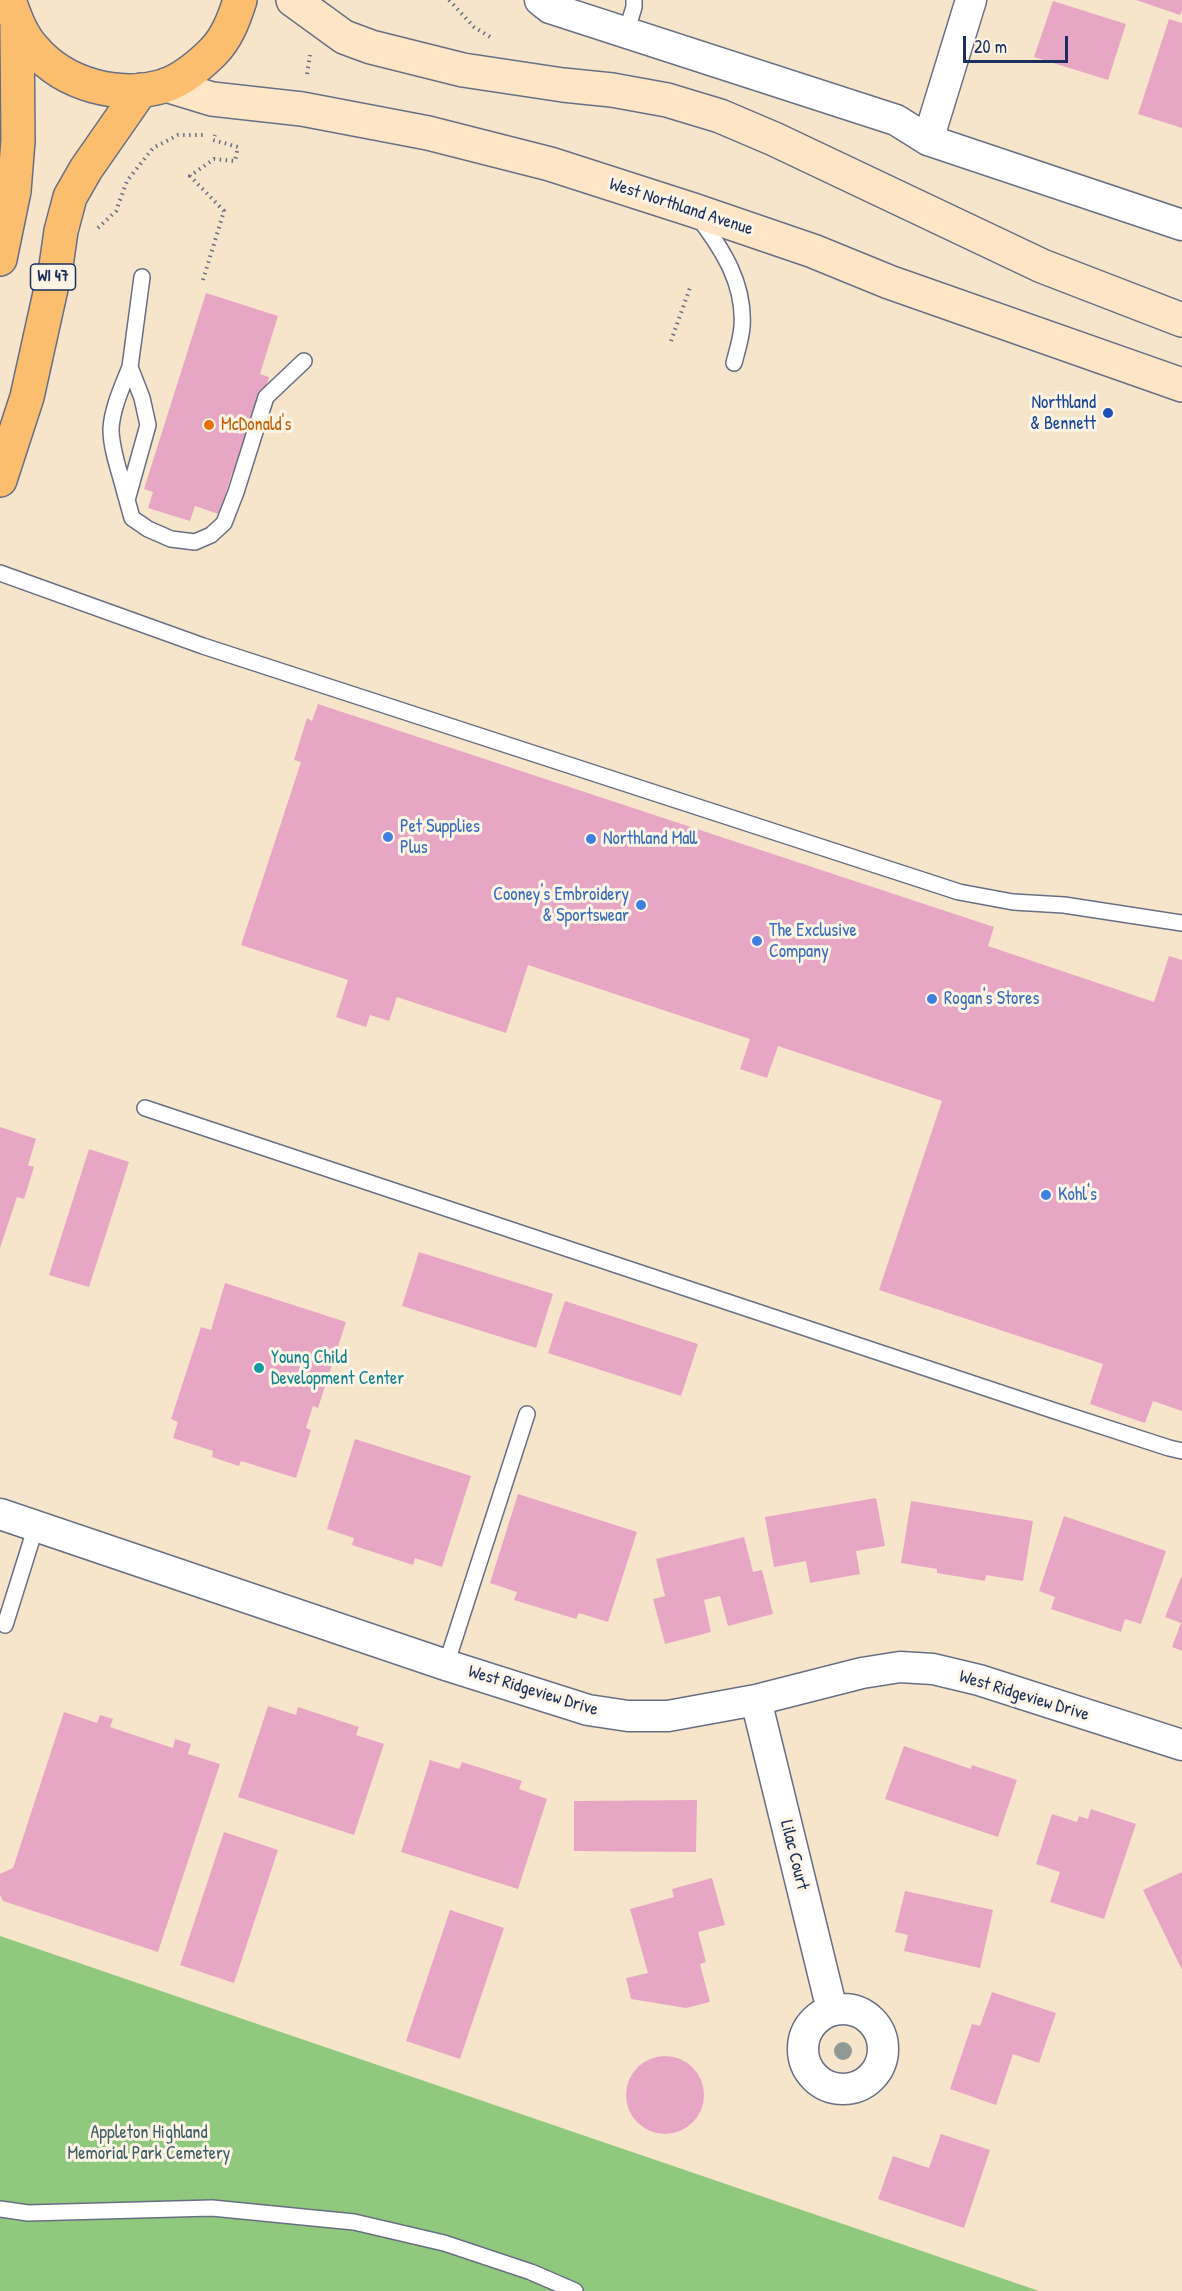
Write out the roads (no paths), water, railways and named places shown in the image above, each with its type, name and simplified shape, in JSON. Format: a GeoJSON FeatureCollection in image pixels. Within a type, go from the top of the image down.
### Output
{"type":"FeatureCollection","features":[{"type":"Feature","properties":{"kind":"main road"},"geometry":{"type":"LineString","coordinates":[[13,12],[33,48],[55,69],[82,83],[111,90],[153,88],[189,72],[214,51],[232,24],[240,0]]}},
{"type":"Feature","properties":{"kind":"main road"},"geometry":{"type":"LineString","coordinates":[[293,0],[344,37],[371,47],[463,70],[612,90],[667,100],[720,116],[774,139],[1042,266],[1182,320]]}},
{"type":"Feature","properties":{"kind":"main road"},"geometry":{"type":"LineString","coordinates":[[0,259],[14,191],[18,141],[13,12]]}},
{"type":"Feature","properties":{"kind":"main road","name":"West Northland Avenue"},"geometry":{"type":"LineString","coordinates":[[153,88],[212,99],[302,109],[428,133],[550,164],[813,251],[889,282],[1182,385]]}},
{"type":"Feature","properties":{"kind":"main road","name":"WI 47"},"geometry":{"type":"LineString","coordinates":[[0,480],[27,397],[70,197],[86,169],[153,88]]}},
{"type":"Feature","properties":{"kind":"street"},"geometry":{"type":"LineString","coordinates":[[540,0],[550,8],[896,120],[928,140],[1182,225]]}},
{"type":"Feature","properties":{"kind":"street"},"geometry":{"type":"LineString","coordinates":[[928,140],[971,0]]}},
{"type":"Feature","properties":{"kind":"street","name":"West Ridgeview Drive"},"geometry":{"type":"LineString","coordinates":[[0,1514],[446,1665],[588,1710],[628,1716],[668,1716],[756,1700],[862,1673],[900,1667],[933,1669],[979,1680],[1182,1745]]}},
{"type":"Feature","properties":{"kind":"street","name":"Lilac Court"},"geometry":{"type":"LineString","coordinates":[[756,1700],[832,2010]]}},
{"type":"Feature","properties":{"kind":"lane"},"geometry":{"type":"LineString","coordinates":[[626,33],[634,0]]}},
{"type":"Feature","properties":{"kind":"lane"},"geometry":{"type":"LineString","coordinates":[[693,210],[719,245],[733,270],[740,296],[742,326],[734,363]]}},
{"type":"Feature","properties":{"kind":"lane"},"geometry":{"type":"LineString","coordinates":[[142,277],[130,367],[111,427],[113,446],[132,518],[148,529],[171,539],[195,542],[211,535],[224,523],[266,397],[304,361]]}},
{"type":"Feature","properties":{"kind":"lane"},"geometry":{"type":"LineString","coordinates":[[127,500],[148,424],[142,398],[130,367]]}},
{"type":"Feature","properties":{"kind":"lane"},"geometry":{"type":"LineString","coordinates":[[0,573],[203,646],[959,892],[1013,902],[1064,905],[1182,923]]}},
{"type":"Feature","properties":{"kind":"lane"},"geometry":{"type":"LineString","coordinates":[[145,1108],[1052,1410],[1182,1451]]}},
{"type":"Feature","properties":{"kind":"lane"},"geometry":{"type":"LineString","coordinates":[[446,1665],[527,1414]]}},
{"type":"Feature","properties":{"kind":"lane"},"geometry":{"type":"LineString","coordinates":[[5,1625],[36,1526]]}},
{"type":"Feature","properties":{"kind":"lane"},"geometry":{"type":"LineString","coordinates":[[0,2209],[28,2212],[212,2208],[354,2222],[444,2243],[531,2272],[575,2291]]}},
{"type":"Feature","properties":{"kind":"place","name":"Northland & Bennett"},"geometry":{"type":"Point","coordinates":[1108,413]}},
{"type":"Feature","properties":{"kind":"place","name":"McDonald's"},"geometry":{"type":"Point","coordinates":[209,425]}},
{"type":"Feature","properties":{"kind":"place","name":"Pet Supplies Plus"},"geometry":{"type":"Point","coordinates":[388,837]}},
{"type":"Feature","properties":{"kind":"place","name":"Northland Mall"},"geometry":{"type":"Point","coordinates":[591,839]}},
{"type":"Feature","properties":{"kind":"place","name":"Cooney's Embroidery & Sportswear"},"geometry":{"type":"Point","coordinates":[641,905]}},
{"type":"Feature","properties":{"kind":"place","name":"The Exclusive Company"},"geometry":{"type":"Point","coordinates":[757,941]}},
{"type":"Feature","properties":{"kind":"place","name":"Rogan's Stores"},"geometry":{"type":"Point","coordinates":[932,999]}},
{"type":"Feature","properties":{"kind":"place","name":"Kohl's"},"geometry":{"type":"Point","coordinates":[1046,1195]}},
{"type":"Feature","properties":{"kind":"place","name":"Young Child Development Center"},"geometry":{"type":"Point","coordinates":[259,1368]}},
{"type":"Feature","properties":{"kind":"park label","name":"Appleton Highland Memorial Park Cemetery"},"geometry":{"type":"Point","coordinates":[149,2143]}}]}
